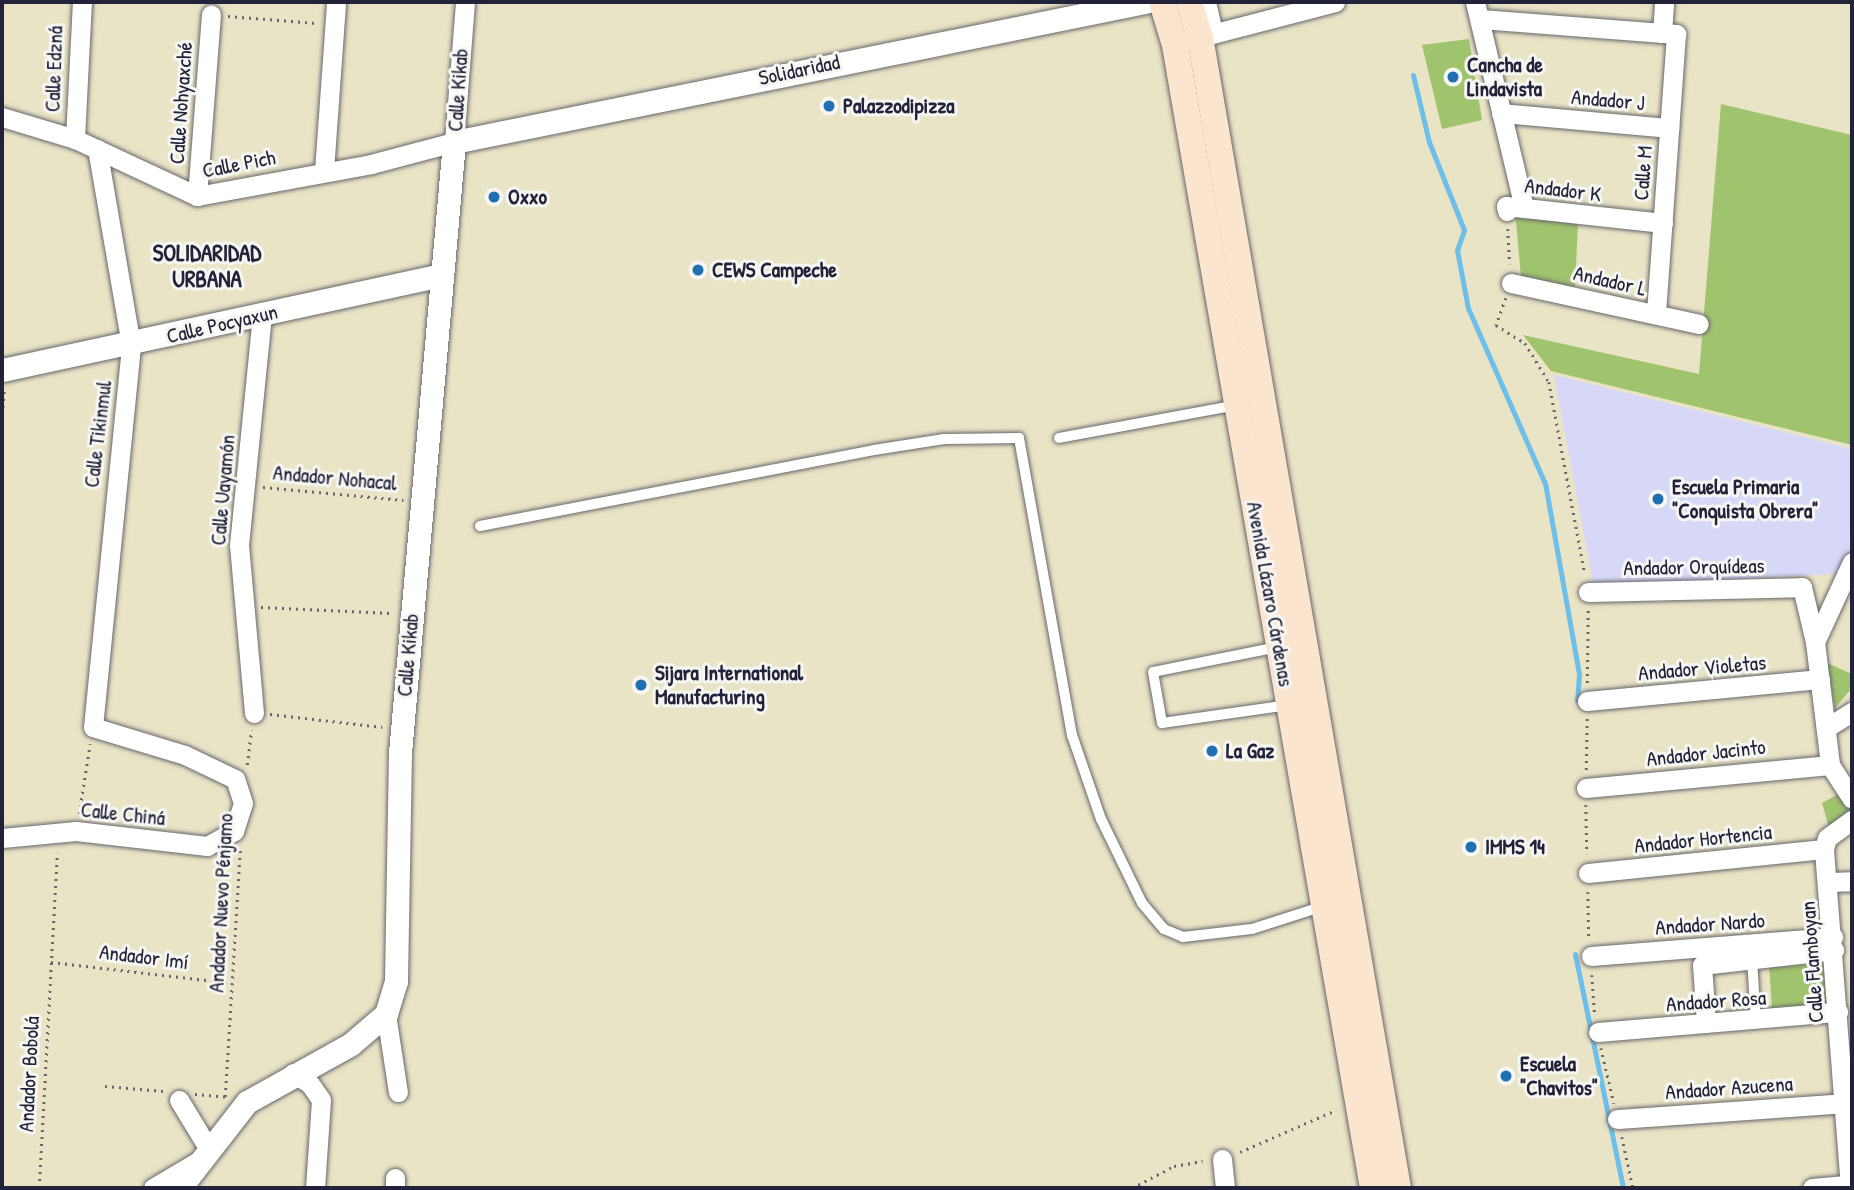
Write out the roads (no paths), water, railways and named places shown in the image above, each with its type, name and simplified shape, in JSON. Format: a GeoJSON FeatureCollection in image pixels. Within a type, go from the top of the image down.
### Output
{"type":"FeatureCollection","features":[{"type":"Feature","properties":{"kind":"main road","name":"Avenida Lázaro Cárdenas"},"geometry":{"type":"LineString","coordinates":[[1163,2],[1196,38],[1237,405],[1289,705],[1320,810],[1324,905],[1345,950],[1358,1099],[1373,1188]]}},
{"type":"Feature","properties":{"kind":"main road","name":"Avenida Lázaro Cárdenas"},"geometry":{"type":"LineString","coordinates":[[1189,2],[1320,810],[1345,950],[1398,1188]]}},
{"type":"Feature","properties":{"kind":"street","name":"Calle Edzná"},"geometry":{"type":"LineString","coordinates":[[75,139],[82,2]]}},
{"type":"Feature","properties":{"kind":"street"},"geometry":{"type":"LineString","coordinates":[[324,171],[336,2]]}},
{"type":"Feature","properties":{"kind":"street","name":"Calle Kikab"},"geometry":{"type":"LineString","coordinates":[[386,1014],[396,981],[402,730],[465,2]]}},
{"type":"Feature","properties":{"kind":"street","name":"Solidaridad"},"geometry":{"type":"LineString","coordinates":[[454,142],[1145,2]]}},
{"type":"Feature","properties":{"kind":"street"},"geometry":{"type":"LineString","coordinates":[[1196,38],[1206,2]]}},
{"type":"Feature","properties":{"kind":"street"},"geometry":{"type":"LineString","coordinates":[[1196,38],[1335,2]]}},
{"type":"Feature","properties":{"kind":"street","name":"Calle M"},"geometry":{"type":"LineString","coordinates":[[1656,314],[1669,128],[1669,34],[1664,2]]}},
{"type":"Feature","properties":{"kind":"street"},"geometry":{"type":"LineString","coordinates":[[1501,113],[1477,10],[1669,34]]}},
{"type":"Feature","properties":{"kind":"street","name":"Calle Nohyaxché"},"geometry":{"type":"LineString","coordinates":[[197,196],[211,15]]}},
{"type":"Feature","properties":{"kind":"street","name":"Andador J"},"geometry":{"type":"LineString","coordinates":[[1501,113],[1669,128]]}},
{"type":"Feature","properties":{"kind":"street","name":"Andador K"},"geometry":{"type":"LineString","coordinates":[[1501,113],[1515,209],[1662,223]]}},
{"type":"Feature","properties":{"kind":"street","name":"Calle Pich"},"geometry":{"type":"LineString","coordinates":[[2,117],[75,139],[197,196],[454,142]]}},
{"type":"Feature","properties":{"kind":"street","name":"Calle Tikinmul"},"geometry":{"type":"LineString","coordinates":[[97,149],[131,345],[93,727],[185,755],[235,779],[243,803],[237,837]]}},
{"type":"Feature","properties":{"kind":"street","name":"Calle Pocyaxun"},"geometry":{"type":"LineString","coordinates":[[4,370],[131,345],[442,275]]}},
{"type":"Feature","properties":{"kind":"street","name":"Andador L"},"geometry":{"type":"LineString","coordinates":[[1511,284],[1699,324]]}},
{"type":"Feature","properties":{"kind":"street","name":"Calle Uayamón"},"geometry":{"type":"LineString","coordinates":[[254,712],[239,545],[262,314]]}},
{"type":"Feature","properties":{"kind":"street"},"geometry":{"type":"LineString","coordinates":[[1852,562],[1815,642],[1830,765],[1852,799]]}},
{"type":"Feature","properties":{"kind":"street","name":"Andador Orquídeas"},"geometry":{"type":"LineString","coordinates":[[1588,592],[1802,587],[1815,642]]}},
{"type":"Feature","properties":{"kind":"street","name":"Andador Violetas"},"geometry":{"type":"LineString","coordinates":[[1587,701],[1820,679]]}},
{"type":"Feature","properties":{"kind":"street"},"geometry":{"type":"LineString","coordinates":[[1826,728],[1852,712]]}},
{"type":"Feature","properties":{"kind":"street","name":"Andador Jacinto"},"geometry":{"type":"LineString","coordinates":[[1586,788],[1830,765]]}},
{"type":"Feature","properties":{"kind":"street"},"geometry":{"type":"LineString","coordinates":[[1824,849],[1826,838],[1852,820]]}},
{"type":"Feature","properties":{"kind":"street","name":"Calle Chiná"},"geometry":{"type":"LineString","coordinates":[[2,838],[67,831],[207,846],[237,837]]}},
{"type":"Feature","properties":{"kind":"street","name":"Andador Hortencia"},"geometry":{"type":"LineString","coordinates":[[1588,873],[1824,849]]}},
{"type":"Feature","properties":{"kind":"street","name":"Calle Flamboyan"},"geometry":{"type":"LineString","coordinates":[[1824,849],[1838,953],[1838,1012],[1847,1056],[1849,1187]]}},
{"type":"Feature","properties":{"kind":"street"},"geometry":{"type":"LineString","coordinates":[[1829,882],[1852,881]]}},
{"type":"Feature","properties":{"kind":"street"},"geometry":{"type":"LineString","coordinates":[[1706,1023],[1702,965],[1838,953]]}},
{"type":"Feature","properties":{"kind":"street","name":"Andador Nardo"},"geometry":{"type":"LineString","coordinates":[[1592,965],[1838,953]]}},
{"type":"Feature","properties":{"kind":"street","name":"Andador Rosa"},"geometry":{"type":"LineString","coordinates":[[1598,1032],[1706,1023],[1756,1022],[1838,1012]]}},
{"type":"Feature","properties":{"kind":"street"},"geometry":{"type":"LineString","coordinates":[[180,1188],[247,1102],[293,1073],[351,1044],[386,1014]]}},
{"type":"Feature","properties":{"kind":"street"},"geometry":{"type":"LineString","coordinates":[[386,1014],[398,1092]]}},
{"type":"Feature","properties":{"kind":"street"},"geometry":{"type":"LineString","coordinates":[[293,1073],[310,1084],[321,1100],[315,1188]]}},
{"type":"Feature","properties":{"kind":"street"},"geometry":{"type":"LineString","coordinates":[[179,1100],[207,1155]]}},
{"type":"Feature","properties":{"kind":"street","name":"Andador Azucena"},"geometry":{"type":"LineString","coordinates":[[1617,1119],[1847,1111]]}},
{"type":"Feature","properties":{"kind":"street"},"geometry":{"type":"LineString","coordinates":[[153,1188],[207,1155]]}},
{"type":"Feature","properties":{"kind":"street"},"geometry":{"type":"LineString","coordinates":[[1222,1159],[1226,1188]]}},
{"type":"Feature","properties":{"kind":"street"},"geometry":{"type":"LineString","coordinates":[[1812,1188],[1849,1187]]}},
{"type":"Feature","properties":{"kind":"lane"},"geometry":{"type":"LineString","coordinates":[[1059,438],[1237,405]]}},
{"type":"Feature","properties":{"kind":"lane"},"geometry":{"type":"LineString","coordinates":[[480,526],[874,450],[944,439],[1019,438],[1072,735],[1101,819],[1142,903],[1164,929],[1183,937],[1252,929],[1324,905]]}},
{"type":"Feature","properties":{"kind":"lane"},"geometry":{"type":"LineString","coordinates":[[1279,647],[1153,671],[1162,723],[1289,705]]}},
{"type":"Feature","properties":{"kind":"lane"},"geometry":{"type":"LineString","coordinates":[[1752,959],[1756,1022]]}},
{"type":"Feature","properties":{"kind":"waterway"},"geometry":{"type":"LineString","coordinates":[[1413,75],[1429,142],[1464,230],[1457,250],[1468,308],[1545,483],[1579,674],[1577,700]]}},
{"type":"Feature","properties":{"kind":"waterway"},"geometry":{"type":"LineString","coordinates":[[1575,954],[1623,1188]]}},
{"type":"Feature","properties":{"kind":"place","name":"Cancha de Lindavista"},"geometry":{"type":"Point","coordinates":[1453,77]}},
{"type":"Feature","properties":{"kind":"place","name":"Palazzodipizza"},"geometry":{"type":"Point","coordinates":[829,106]}},
{"type":"Feature","properties":{"kind":"place","name":"Oxxo"},"geometry":{"type":"Point","coordinates":[494,197]}},
{"type":"Feature","properties":{"kind":"place","name":"CEWS Campeche"},"geometry":{"type":"Point","coordinates":[698,270]}},
{"type":"Feature","properties":{"kind":"place","name":"Escuela Primaria \"Conquista Obrera\""},"geometry":{"type":"Point","coordinates":[1658,499]}},
{"type":"Feature","properties":{"kind":"place","name":"Sijara International Manufacturing"},"geometry":{"type":"Point","coordinates":[641,685]}},
{"type":"Feature","properties":{"kind":"place","name":"La Gaz"},"geometry":{"type":"Point","coordinates":[1212,751]}},
{"type":"Feature","properties":{"kind":"place","name":"IMMS 14"},"geometry":{"type":"Point","coordinates":[1471,847]}},
{"type":"Feature","properties":{"kind":"place","name":"Escuela \"Chavitos\""},"geometry":{"type":"Point","coordinates":[1506,1076]}},
{"type":"Feature","properties":{"kind":"district","name":"SOLIDARIDAD URBANA"},"geometry":{"type":"Point","coordinates":[207,266]}}]}
